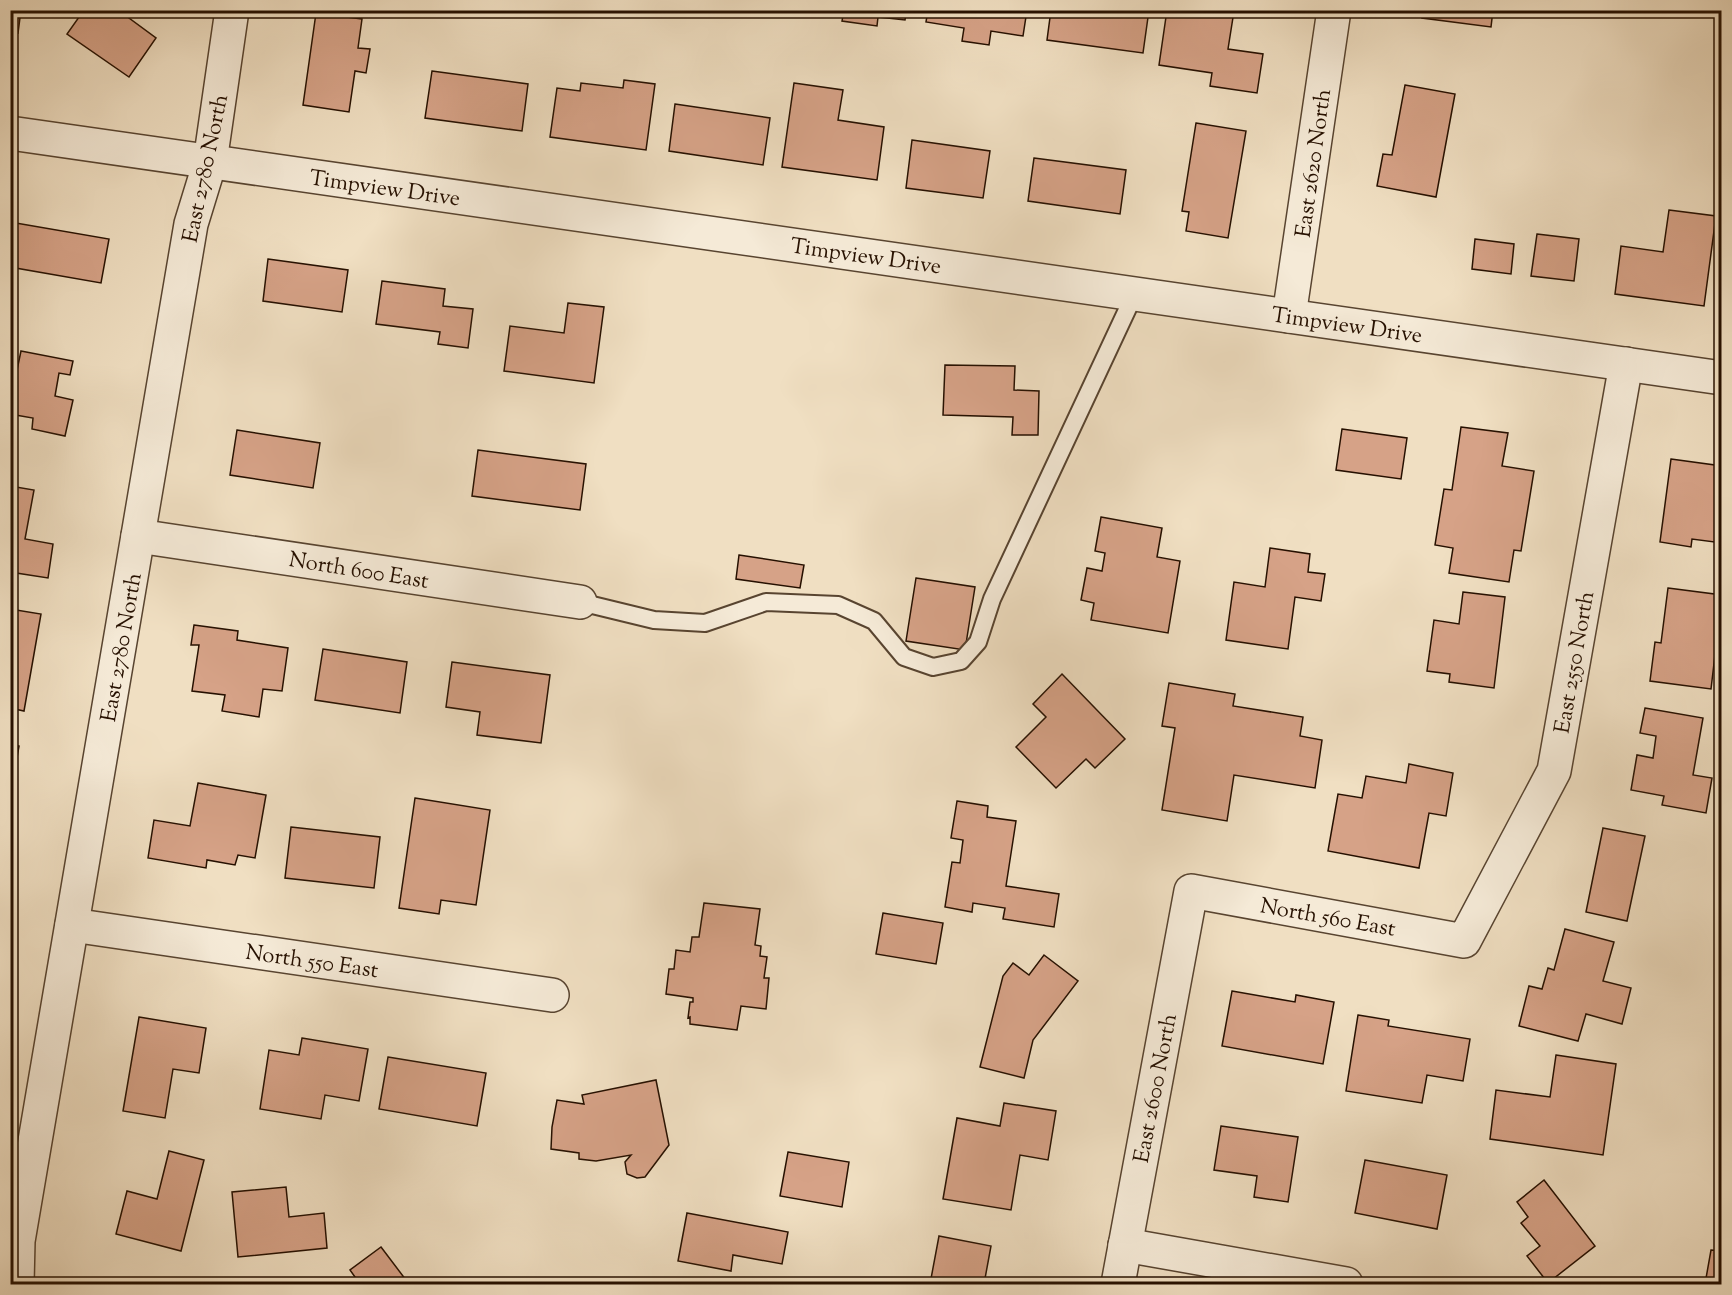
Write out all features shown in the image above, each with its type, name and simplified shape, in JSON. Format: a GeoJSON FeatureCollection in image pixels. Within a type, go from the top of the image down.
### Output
{"type":"FeatureCollection","features":[{"type":"Feature","properties":{"kind":"street","name":"East 2780 North"},"geometry":{"type":"LineString","coordinates":[[17,1284],[18,1241],[191,224],[210,162],[232,10]]}},
{"type":"Feature","properties":{"kind":"street","name":"East 2620 North"},"geometry":{"type":"LineString","coordinates":[[1289,316],[1334,10]]}},
{"type":"Feature","properties":{"kind":"street","name":"Timpview Drive"},"geometry":{"type":"LineString","coordinates":[[10,133],[1722,378]]}},
{"type":"Feature","properties":{"kind":"street","name":"East 2550 North"},"geometry":{"type":"LineString","coordinates":[[1464,941],[1554,771],[1626,364]]}},
{"type":"Feature","properties":{"kind":"street","name":"North 600 East"},"geometry":{"type":"LineString","coordinates":[[138,536],[580,602]]}},
{"type":"Feature","properties":{"kind":"street","name":"North 560 East"},"geometry":{"type":"LineString","coordinates":[[1191,891],[1464,941]]}},
{"type":"Feature","properties":{"kind":"street","name":"East 2600 North"},"geometry":{"type":"LineString","coordinates":[[1118,1284],[1191,891]]}},
{"type":"Feature","properties":{"kind":"street","name":"North 550 East"},"geometry":{"type":"LineString","coordinates":[[72,925],[552,995]]}},
{"type":"Feature","properties":{"kind":"street"},"geometry":{"type":"LineString","coordinates":[[1125,1245],[1346,1284]]}},
{"type":"Feature","properties":{"kind":"lane"},"geometry":{"type":"LineString","coordinates":[[580,602],[654,620],[705,623],[766,602],[838,605],[874,621],[904,657],[933,667],[961,661],[978,642],[992,598],[1135,293]]}},
{"type":"Feature","properties":{"kind":"building"},"geometry":{"type":"Polygon","coordinates":[[[10,10],[21,10],[18,33],[10,31],[10,10]]]}},
{"type":"Feature","properties":{"kind":"building"},"geometry":{"type":"Polygon","coordinates":[[[84,10],[118,10],[156,38],[129,77],[67,34],[84,10]]]}},
{"type":"Feature","properties":{"kind":"building"},"geometry":{"type":"Polygon","coordinates":[[[735,10],[777,10],[776,17],[735,10]]]}},
{"type":"Feature","properties":{"kind":"building"},"geometry":{"type":"Polygon","coordinates":[[[844,10],[907,10],[905,20],[878,17],[877,26],[842,21],[844,10]]]}},
{"type":"Feature","properties":{"kind":"building"},"geometry":{"type":"Polygon","coordinates":[[[928,10],[1027,10],[1023,36],[991,31],[989,45],[962,41],[964,28],[926,22],[928,10]]]}},
{"type":"Feature","properties":{"kind":"building"},"geometry":{"type":"Polygon","coordinates":[[[1051,10],[1149,10],[1143,53],[1047,40],[1051,10]]]}},
{"type":"Feature","properties":{"kind":"building"},"geometry":{"type":"Polygon","coordinates":[[[1167,10],[1234,11],[1228,49],[1263,54],[1257,93],[1210,86],[1212,73],[1159,65],[1167,10]]]}},
{"type":"Feature","properties":{"kind":"building"},"geometry":{"type":"Polygon","coordinates":[[[1423,10],[1493,10],[1491,27],[1422,18],[1423,10]]]}},
{"type":"Feature","properties":{"kind":"building"},"geometry":{"type":"Polygon","coordinates":[[[316,13],[362,19],[358,48],[370,49],[366,73],[355,71],[349,112],[303,105],[316,13]]]}},
{"type":"Feature","properties":{"kind":"building"},"geometry":{"type":"Polygon","coordinates":[[[432,71],[528,84],[522,131],[425,118],[432,71]]]}},
{"type":"Feature","properties":{"kind":"building"},"geometry":{"type":"Polygon","coordinates":[[[624,80],[655,84],[646,150],[550,137],[557,88],[580,91],[581,83],[623,88],[624,80]]]}},
{"type":"Feature","properties":{"kind":"building"},"geometry":{"type":"Polygon","coordinates":[[[794,83],[843,90],[838,120],[884,127],[877,180],[782,167],[794,83]]]}},
{"type":"Feature","properties":{"kind":"building"},"geometry":{"type":"Polygon","coordinates":[[[1405,85],[1455,94],[1436,197],[1377,186],[1383,154],[1392,155],[1405,85]]]}},
{"type":"Feature","properties":{"kind":"building"},"geometry":{"type":"Polygon","coordinates":[[[675,104],[770,118],[763,165],[669,151],[675,104]]]}},
{"type":"Feature","properties":{"kind":"building"},"geometry":{"type":"Polygon","coordinates":[[[1196,123],[1246,131],[1228,238],[1186,231],[1189,212],[1182,211],[1196,123]]]}},
{"type":"Feature","properties":{"kind":"building"},"geometry":{"type":"Polygon","coordinates":[[[912,140],[990,151],[983,198],[906,188],[912,140]]]}},
{"type":"Feature","properties":{"kind":"building"},"geometry":{"type":"Polygon","coordinates":[[[1034,158],[1126,170],[1120,214],[1028,201],[1034,158]]]}},
{"type":"Feature","properties":{"kind":"building"},"geometry":{"type":"Polygon","coordinates":[[[1669,210],[1716,216],[1704,306],[1615,294],[1621,246],[1663,252],[1669,210]]]}},
{"type":"Feature","properties":{"kind":"building"},"geometry":{"type":"Polygon","coordinates":[[[10,222],[109,239],[101,283],[10,267],[10,222]]]}},
{"type":"Feature","properties":{"kind":"building"},"geometry":{"type":"Polygon","coordinates":[[[1537,234],[1579,239],[1574,281],[1531,276],[1537,234]]]}},
{"type":"Feature","properties":{"kind":"building"},"geometry":{"type":"Polygon","coordinates":[[[1475,239],[1514,244],[1511,274],[1472,269],[1475,239]]]}},
{"type":"Feature","properties":{"kind":"building"},"geometry":{"type":"Polygon","coordinates":[[[268,259],[348,270],[342,312],[263,301],[268,259]]]}},
{"type":"Feature","properties":{"kind":"building"},"geometry":{"type":"Polygon","coordinates":[[[382,281],[445,289],[443,306],[473,309],[468,348],[438,344],[440,332],[376,324],[382,281]]]}},
{"type":"Feature","properties":{"kind":"building"},"geometry":{"type":"Polygon","coordinates":[[[568,303],[604,307],[594,383],[504,371],[510,326],[564,333],[568,303]]]}},
{"type":"Feature","properties":{"kind":"building"},"geometry":{"type":"Polygon","coordinates":[[[21,351],[73,361],[70,375],[59,373],[55,396],[73,400],[65,436],[32,429],[33,418],[10,414],[10,389],[13,389],[21,351]]]}},
{"type":"Feature","properties":{"kind":"building"},"geometry":{"type":"Polygon","coordinates":[[[945,365],[1015,366],[1014,390],[1039,391],[1038,435],[1012,435],[1013,417],[943,415],[945,365]]]}},
{"type":"Feature","properties":{"kind":"building"},"geometry":{"type":"Polygon","coordinates":[[[1461,427],[1508,433],[1502,466],[1534,471],[1521,551],[1514,550],[1509,582],[1449,573],[1453,548],[1435,545],[1444,489],[1452,490],[1461,427]]]}},
{"type":"Feature","properties":{"kind":"building"},"geometry":{"type":"Polygon","coordinates":[[[1342,429],[1407,438],[1401,479],[1336,470],[1342,429]]]}},
{"type":"Feature","properties":{"kind":"building"},"geometry":{"type":"Polygon","coordinates":[[[237,430],[320,443],[313,488],[230,475],[237,430]]]}},
{"type":"Feature","properties":{"kind":"building"},"geometry":{"type":"Polygon","coordinates":[[[478,450],[586,464],[580,510],[472,496],[478,450]]]}},
{"type":"Feature","properties":{"kind":"building"},"geometry":{"type":"Polygon","coordinates":[[[1671,459],[1722,466],[1722,543],[1692,539],[1691,547],[1660,542],[1671,459]]]}},
{"type":"Feature","properties":{"kind":"building"},"geometry":{"type":"Polygon","coordinates":[[[10,486],[34,490],[25,539],[53,544],[48,578],[10,572],[10,486]]]}},
{"type":"Feature","properties":{"kind":"building"},"geometry":{"type":"Polygon","coordinates":[[[1101,517],[1162,528],[1157,557],[1180,561],[1168,633],[1091,620],[1094,603],[1081,600],[1087,568],[1102,571],[1105,553],[1095,551],[1101,517]]]}},
{"type":"Feature","properties":{"kind":"building"},"geometry":{"type":"Polygon","coordinates":[[[1270,548],[1310,554],[1308,572],[1325,574],[1321,601],[1295,597],[1288,649],[1226,640],[1234,582],[1265,587],[1270,548]]]}},
{"type":"Feature","properties":{"kind":"building"},"geometry":{"type":"Polygon","coordinates":[[[739,555],[804,565],[800,588],[736,579],[739,555]]]}},
{"type":"Feature","properties":{"kind":"building"},"geometry":{"type":"Polygon","coordinates":[[[916,578],[975,587],[965,650],[906,641],[916,578]]]}},
{"type":"Feature","properties":{"kind":"building"},"geometry":{"type":"Polygon","coordinates":[[[1668,588],[1722,595],[1711,689],[1650,681],[1655,642],[1661,643],[1668,588]]]}},
{"type":"Feature","properties":{"kind":"building"},"geometry":{"type":"Polygon","coordinates":[[[1463,592],[1505,597],[1494,688],[1449,682],[1450,674],[1427,671],[1434,620],[1459,624],[1463,592]]]}},
{"type":"Feature","properties":{"kind":"building"},"geometry":{"type":"Polygon","coordinates":[[[10,609],[41,614],[24,711],[10,708],[10,609]]]}},
{"type":"Feature","properties":{"kind":"building"},"geometry":{"type":"Polygon","coordinates":[[[194,625],[238,631],[237,640],[288,648],[282,691],[263,689],[259,717],[222,711],[225,695],[192,691],[199,645],[191,645],[194,625]]]}},
{"type":"Feature","properties":{"kind":"building"},"geometry":{"type":"Polygon","coordinates":[[[323,649],[407,662],[400,713],[315,700],[323,649]]]}},
{"type":"Feature","properties":{"kind":"building"},"geometry":{"type":"Polygon","coordinates":[[[452,662],[550,675],[541,743],[477,735],[480,712],[446,707],[452,662]]]}},
{"type":"Feature","properties":{"kind":"building"},"geometry":{"type":"Polygon","coordinates":[[[1062,674],[1125,739],[1095,768],[1086,759],[1056,788],[1016,747],[1046,717],[1033,704],[1062,674]]]}},
{"type":"Feature","properties":{"kind":"building"},"geometry":{"type":"Polygon","coordinates":[[[1169,683],[1235,694],[1233,706],[1303,717],[1300,736],[1322,740],[1315,788],[1234,775],[1227,821],[1162,810],[1175,728],[1162,726],[1169,683]]]}},
{"type":"Feature","properties":{"kind":"building"},"geometry":{"type":"Polygon","coordinates":[[[1645,708],[1703,718],[1693,775],[1712,778],[1706,813],[1662,805],[1664,796],[1631,790],[1637,755],[1653,758],[1656,736],[1640,733],[1645,708]]]}},
{"type":"Feature","properties":{"kind":"building"},"geometry":{"type":"Polygon","coordinates":[[[10,744],[19,746],[12,786],[10,786],[10,744]]]}},
{"type":"Feature","properties":{"kind":"building"},"geometry":{"type":"Polygon","coordinates":[[[1409,764],[1453,773],[1446,816],[1429,813],[1419,868],[1328,851],[1338,794],[1362,798],[1366,776],[1406,783],[1409,764]]]}},
{"type":"Feature","properties":{"kind":"building"},"geometry":{"type":"Polygon","coordinates":[[[198,783],[266,795],[255,858],[238,855],[235,865],[207,860],[206,868],[148,858],[154,820],[190,826],[198,783]]]}},
{"type":"Feature","properties":{"kind":"building"},"geometry":{"type":"Polygon","coordinates":[[[415,798],[490,810],[476,905],[441,900],[439,914],[399,908],[415,798]]]}},
{"type":"Feature","properties":{"kind":"building"},"geometry":{"type":"Polygon","coordinates":[[[957,801],[988,806],[987,817],[1016,821],[1006,886],[1059,894],[1054,927],[1003,919],[1005,908],[973,903],[972,912],[945,907],[952,862],[960,863],[963,840],[951,838],[957,801]]]}},
{"type":"Feature","properties":{"kind":"building"},"geometry":{"type":"Polygon","coordinates":[[[291,827],[380,837],[374,888],[285,878],[291,827]]]}},
{"type":"Feature","properties":{"kind":"building"},"geometry":{"type":"Polygon","coordinates":[[[1603,828],[1645,836],[1627,921],[1586,912],[1603,828]]]}},
{"type":"Feature","properties":{"kind":"building"},"geometry":{"type":"Polygon","coordinates":[[[704,903],[760,909],[755,945],[761,946],[760,956],[767,957],[764,978],[769,978],[766,1009],[741,1006],[737,1030],[690,1024],[690,1017],[688,1018],[690,1002],[693,1002],[693,998],[666,994],[669,969],[674,969],[676,950],[690,952],[692,937],[699,937],[704,903]]]}},
{"type":"Feature","properties":{"kind":"building"},"geometry":{"type":"Polygon","coordinates":[[[883,913],[943,923],[936,964],[876,954],[883,913]]]}},
{"type":"Feature","properties":{"kind":"building"},"geometry":{"type":"Polygon","coordinates":[[[1565,929],[1614,942],[1603,981],[1631,988],[1622,1024],[1586,1014],[1578,1041],[1519,1026],[1529,986],[1542,989],[1548,968],[1554,970],[1565,929]]]}},
{"type":"Feature","properties":{"kind":"building"},"geometry":{"type":"Polygon","coordinates":[[[1044,955],[1078,981],[1033,1040],[1024,1078],[980,1067],[1003,976],[1013,963],[1029,975],[1044,955]]]}},
{"type":"Feature","properties":{"kind":"building"},"geometry":{"type":"Polygon","coordinates":[[[1232,991],[1295,1002],[1296,995],[1334,1002],[1323,1064],[1222,1046],[1232,991]]]}},
{"type":"Feature","properties":{"kind":"building"},"geometry":{"type":"Polygon","coordinates":[[[1358,1015],[1389,1020],[1388,1026],[1470,1039],[1463,1081],[1427,1075],[1422,1103],[1346,1091],[1358,1015]]]}},
{"type":"Feature","properties":{"kind":"building"},"geometry":{"type":"Polygon","coordinates":[[[139,1017],[206,1028],[199,1073],[173,1069],[165,1118],[123,1111],[139,1017]]]}},
{"type":"Feature","properties":{"kind":"building"},"geometry":{"type":"Polygon","coordinates":[[[302,1038],[368,1049],[359,1101],[325,1095],[321,1119],[260,1109],[269,1050],[299,1055],[302,1038]]]}},
{"type":"Feature","properties":{"kind":"building"},"geometry":{"type":"Polygon","coordinates":[[[1556,1055],[1616,1064],[1603,1155],[1490,1139],[1496,1090],[1550,1097],[1556,1055]]]}},
{"type":"Feature","properties":{"kind":"building"},"geometry":{"type":"Polygon","coordinates":[[[388,1057],[486,1073],[477,1126],[379,1109],[388,1057]]]}},
{"type":"Feature","properties":{"kind":"building"},"geometry":{"type":"Polygon","coordinates":[[[656,1080],[669,1145],[645,1177],[637,1178],[627,1174],[625,1162],[631,1155],[596,1161],[579,1159],[579,1153],[551,1149],[557,1100],[584,1104],[582,1095],[656,1080]]]}},
{"type":"Feature","properties":{"kind":"building"},"geometry":{"type":"Polygon","coordinates":[[[1004,1103],[1056,1111],[1048,1160],[1020,1155],[1011,1210],[943,1199],[957,1118],[1000,1126],[1004,1103]]]}},
{"type":"Feature","properties":{"kind":"building"},"geometry":{"type":"Polygon","coordinates":[[[1221,1126],[1298,1137],[1288,1202],[1254,1197],[1257,1176],[1214,1170],[1221,1126]]]}},
{"type":"Feature","properties":{"kind":"building"},"geometry":{"type":"Polygon","coordinates":[[[169,1151],[204,1160],[181,1251],[116,1234],[127,1191],[157,1199],[169,1151]]]}},
{"type":"Feature","properties":{"kind":"building"},"geometry":{"type":"Polygon","coordinates":[[[788,1152],[849,1162],[842,1207],[780,1196],[788,1152]]]}},
{"type":"Feature","properties":{"kind":"building"},"geometry":{"type":"Polygon","coordinates":[[[1365,1160],[1447,1175],[1437,1229],[1355,1213],[1365,1160]]]}},
{"type":"Feature","properties":{"kind":"building"},"geometry":{"type":"Polygon","coordinates":[[[1544,1180],[1595,1246],[1548,1283],[1527,1256],[1540,1246],[1521,1223],[1528,1217],[1517,1202],[1544,1180]]]}},
{"type":"Feature","properties":{"kind":"building"},"geometry":{"type":"Polygon","coordinates":[[[286,1187],[289,1217],[324,1213],[327,1248],[238,1257],[232,1192],[286,1187]]]}},
{"type":"Feature","properties":{"kind":"building"},"geometry":{"type":"Polygon","coordinates":[[[1722,1192],[1722,1237],[1716,1236],[1722,1192]]]}},
{"type":"Feature","properties":{"kind":"building"},"geometry":{"type":"Polygon","coordinates":[[[687,1213],[788,1232],[782,1264],[733,1255],[731,1271],[678,1261],[687,1213]]]}},
{"type":"Feature","properties":{"kind":"building"},"geometry":{"type":"Polygon","coordinates":[[[939,1236],[991,1246],[984,1284],[930,1284],[939,1236]]]}},
{"type":"Feature","properties":{"kind":"building"},"geometry":{"type":"Polygon","coordinates":[[[381,1247],[409,1284],[360,1284],[350,1270],[381,1247]]]}},
{"type":"Feature","properties":{"kind":"building"},"geometry":{"type":"Polygon","coordinates":[[[1711,1250],[1722,1251],[1722,1284],[1705,1284],[1711,1250]]]}}]}
